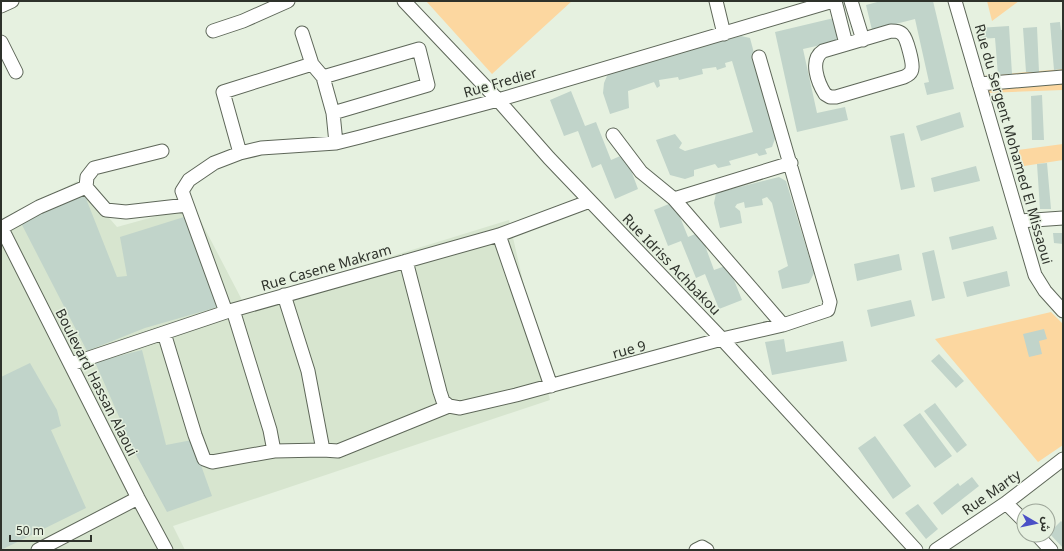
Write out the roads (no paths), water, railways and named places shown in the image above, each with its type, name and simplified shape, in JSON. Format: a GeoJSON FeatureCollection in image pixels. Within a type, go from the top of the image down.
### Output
{"type":"FeatureCollection","features":[{"type":"Feature","properties":{"kind":"street"},"geometry":{"type":"LineString","coordinates":[[1,6],[12,1]]}},
{"type":"Feature","properties":{"kind":"street"},"geometry":{"type":"LineString","coordinates":[[214,31],[243,21],[288,1]]}},
{"type":"Feature","properties":{"kind":"street","name":"Rue Idriss Achbakou"},"geometry":{"type":"LineString","coordinates":[[404,1],[498,100],[590,201],[722,339],[916,550]]}},
{"type":"Feature","properties":{"kind":"street"},"geometry":{"type":"LineString","coordinates":[[716,1],[724,34]]}},
{"type":"Feature","properties":{"kind":"street"},"geometry":{"type":"LineString","coordinates":[[834,1],[846,44]]}},
{"type":"Feature","properties":{"kind":"street","name":"Rue Fredier"},"geometry":{"type":"LineString","coordinates":[[187,205],[182,191],[190,180],[214,163],[240,153],[261,148],[336,143],[498,100],[834,1]]}},
{"type":"Feature","properties":{"kind":"street"},"geometry":{"type":"LineString","coordinates":[[852,1],[863,40]]}},
{"type":"Feature","properties":{"kind":"street","name":"Rue du Sergent Mohamed El Missaoui"},"geometry":{"type":"LineString","coordinates":[[955,1],[1035,275],[1045,290],[1063,311]]}},
{"type":"Feature","properties":{"kind":"street"},"geometry":{"type":"LineString","coordinates":[[891,31],[897,31],[902,34],[912,64],[912,69],[909,74],[882,84],[830,97],[825,94],[822,89],[815,59],[823,51],[863,40],[891,31]]}},
{"type":"Feature","properties":{"kind":"street"},"geometry":{"type":"LineString","coordinates":[[302,33],[312,64],[323,77],[333,113],[336,143]]}},
{"type":"Feature","properties":{"kind":"street"},"geometry":{"type":"LineString","coordinates":[[1,42],[16,72]]}},
{"type":"Feature","properties":{"kind":"street"},"geometry":{"type":"LineString","coordinates":[[323,77],[419,49],[428,85],[333,113]]}},
{"type":"Feature","properties":{"kind":"street"},"geometry":{"type":"LineString","coordinates":[[674,199],[791,163],[759,57]]}},
{"type":"Feature","properties":{"kind":"street"},"geometry":{"type":"LineString","coordinates":[[240,153],[223,92],[312,64]]}},
{"type":"Feature","properties":{"kind":"street"},"geometry":{"type":"LineString","coordinates":[[979,84],[1063,77]]}},
{"type":"Feature","properties":{"kind":"street"},"geometry":{"type":"LineString","coordinates":[[613,135],[641,172],[674,199],[783,325]]}},
{"type":"Feature","properties":{"kind":"street"},"geometry":{"type":"LineString","coordinates":[[162,151],[94,168],[87,177],[86,188],[106,210],[126,212],[187,205],[229,311],[270,430],[274,451]]}},
{"type":"Feature","properties":{"kind":"street","name":"rue 9"},"geometry":{"type":"LineString","coordinates":[[449,406],[460,408],[551,386],[722,339],[783,325],[828,310],[830,306],[791,163]]}},
{"type":"Feature","properties":{"kind":"street"},"geometry":{"type":"LineString","coordinates":[[1,228],[39,207],[86,188]]}},
{"type":"Feature","properties":{"kind":"street","name":"Rue Casene Makram"},"geometry":{"type":"LineString","coordinates":[[71,364],[229,311],[499,235],[590,201]]}},
{"type":"Feature","properties":{"kind":"street"},"geometry":{"type":"LineString","coordinates":[[1020,221],[1063,218]]}},
{"type":"Feature","properties":{"kind":"street","name":"Boulevard Hassan Alaoui"},"geometry":{"type":"LineString","coordinates":[[1,228],[138,498],[166,550]]}},
{"type":"Feature","properties":{"kind":"street"},"geometry":{"type":"LineString","coordinates":[[499,235],[551,386]]}},
{"type":"Feature","properties":{"kind":"street"},"geometry":{"type":"LineString","coordinates":[[164,332],[195,435],[204,459],[212,462],[274,451],[338,451],[449,406],[443,400],[440,392],[406,261]]}},
{"type":"Feature","properties":{"kind":"street"},"geometry":{"type":"LineString","coordinates":[[284,295],[308,371],[323,450]]}},
{"type":"Feature","properties":{"kind":"street","name":"Rue Marty"},"geometry":{"type":"LineString","coordinates":[[936,550],[1006,503],[1063,459]]}},
{"type":"Feature","properties":{"kind":"street"},"geometry":{"type":"LineString","coordinates":[[38,550],[138,498]]}},
{"type":"Feature","properties":{"kind":"street"},"geometry":{"type":"LineString","coordinates":[[1006,503],[1016,513]]}},
{"type":"Feature","properties":{"kind":"street"},"geometry":{"type":"LineString","coordinates":[[696,550],[704,547],[707,550]]}}]}
